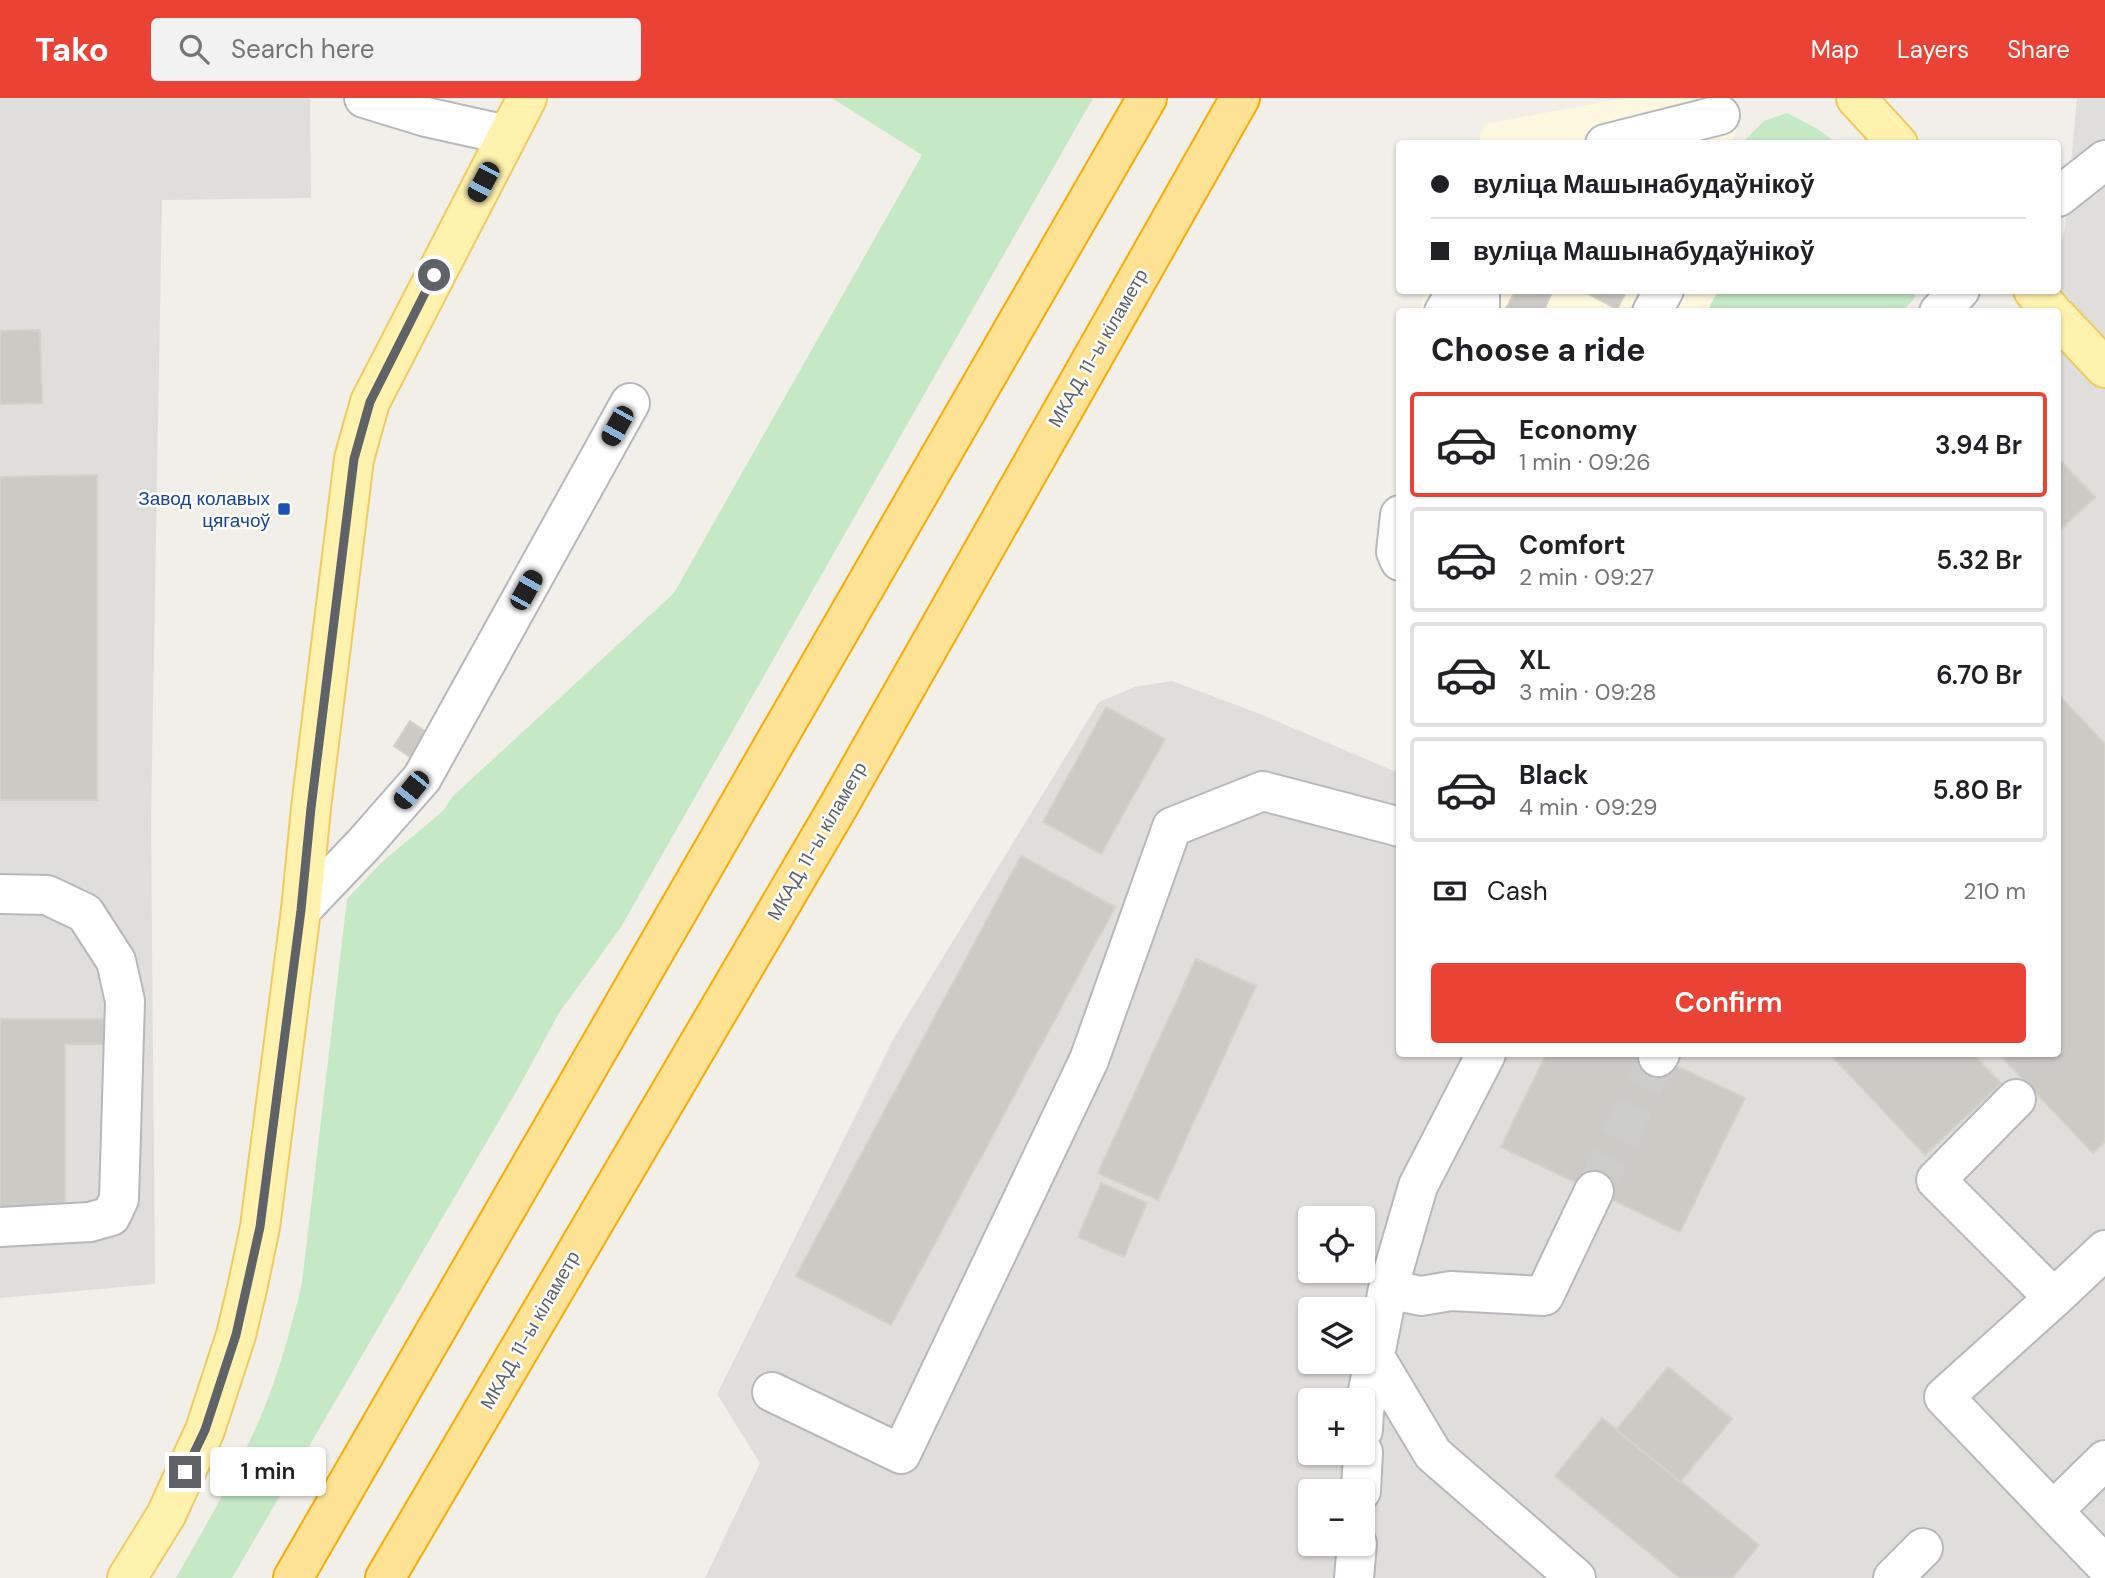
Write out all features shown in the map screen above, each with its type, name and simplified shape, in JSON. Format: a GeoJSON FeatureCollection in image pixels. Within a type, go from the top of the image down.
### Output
{"type":"FeatureCollection","features":[{"type":"Feature","properties":{"kind":"highway"},"geometry":{"type":"LineString","coordinates":[[293,1578],[1147,98]]}},
{"type":"Feature","properties":{"kind":"highway","name":"МКАД, 11-ы кіламетр"},"geometry":{"type":"LineString","coordinates":[[384,1578],[838,807],[1240,98]]}},
{"type":"Feature","properties":{"kind":"main road"},"geometry":{"type":"LineString","coordinates":[[127,1578],[166,1515],[205,1430],[236,1335],[260,1227],[301,910],[354,459],[370,402],[527,98]]}},
{"type":"Feature","properties":{"kind":"main road"},"geometry":{"type":"LineString","coordinates":[[1856,98],[1894,140]]}},
{"type":"Feature","properties":{"kind":"main road"},"geometry":{"type":"LineString","coordinates":[[2036,294],[2049,308]]}},
{"type":"Feature","properties":{"kind":"main road"},"geometry":{"type":"LineString","coordinates":[[2061,321],[2105,368]]}},
{"type":"Feature","properties":{"kind":"lane"},"geometry":{"type":"LineString","coordinates":[[364,98],[426,117],[507,135]]}},
{"type":"Feature","properties":{"kind":"lane"},"geometry":{"type":"LineString","coordinates":[[1624,140],[1724,119]]}},
{"type":"Feature","properties":{"kind":"lane"},"geometry":{"type":"LineString","coordinates":[[2061,195],[2105,160]]}},
{"type":"Feature","properties":{"kind":"lane"},"geometry":{"type":"LineString","coordinates":[[1943,308],[1956,294]]}},
{"type":"Feature","properties":{"kind":"lane"},"geometry":{"type":"LineString","coordinates":[[301,910],[422,778],[630,403]]}},
{"type":"Feature","properties":{"kind":"lane"},"geometry":{"type":"LineString","coordinates":[[772,1392],[901,1454],[1089,1060],[1172,827],[1263,791],[1396,826]]}},
{"type":"Feature","properties":{"kind":"lane"},"geometry":{"type":"LineString","coordinates":[[0,894],[47,895],[85,913],[116,961],[125,1001],[118,1199],[111,1216],[90,1222],[0,1227]]}},
{"type":"Feature","properties":{"kind":"lane"},"geometry":{"type":"LineString","coordinates":[[1484,1057],[1418,1186],[1388,1290],[1375,1357],[1433,1454],[1576,1578]]}},
{"type":"Feature","properties":{"kind":"lane"},"geometry":{"type":"LineString","coordinates":[[2016,1099],[1936,1180],[2054,1298]]}},
{"type":"Feature","properties":{"kind":"lane"},"geometry":{"type":"LineString","coordinates":[[1388,1290],[1422,1296],[1451,1291],[1545,1296],[1594,1191]]}},
{"type":"Feature","properties":{"kind":"lane"},"geometry":{"type":"LineString","coordinates":[[2105,1250],[1944,1397],[2105,1565]]}},
{"type":"Feature","properties":{"kind":"lane"},"geometry":{"type":"LineString","coordinates":[[2053,1511],[2105,1460]]}},
{"type":"Feature","properties":{"kind":"lane"},"geometry":{"type":"LineString","coordinates":[[1893,1578],[1923,1548]]}},
{"type":"Feature","properties":{"kind":"lane"},"geometry":{"type":"LineString","coordinates":[[1354,1578],[1356,1556]]}},
{"type":"Feature","properties":{"kind":"shaded area"},"geometry":{"type":"Polygon","coordinates":[[[0,98],[310,98],[311,198],[162,200],[151,819],[155,1284],[0,1298],[0,98]]]}},
{"type":"Feature","properties":{"kind":"shaded area"},"geometry":{"type":"Polygon","coordinates":[[[1626,98],[1720,98],[1738,125],[1732,140],[1479,140],[1485,124],[1626,98]]]}},
{"type":"Feature","properties":{"kind":"shaded area"},"geometry":{"type":"Polygon","coordinates":[[[2077,98],[2105,98],[2105,1578],[705,1578],[760,1463],[717,1394],[895,1036],[1099,702],[1135,687],[1172,681],[1396,770],[1396,1057],[2061,1057],[2061,308],[2058,308],[2058,294],[2061,294],[2061,240],[2065,229],[2077,98]]]}},
{"type":"Feature","properties":{"kind":"shaded area"},"geometry":{"type":"Polygon","coordinates":[[[1423,294],[1716,294],[1709,308],[1421,308],[1423,294]]]}},
{"type":"Feature","properties":{"kind":"green space"},"geometry":{"type":"Polygon","coordinates":[[[832,98],[1093,98],[621,927],[559,1013],[520,1085],[232,1578],[176,1578],[252,1437],[279,1367],[298,1300],[347,899],[383,861],[443,811],[453,796],[674,593],[922,155],[832,98]]]}},
{"type":"Feature","properties":{"kind":"green space"},"geometry":{"type":"Polygon","coordinates":[[[1787,113],[1833,140],[1745,140],[1764,121],[1787,113]]]}},
{"type":"Feature","properties":{"kind":"green space"},"geometry":{"type":"Polygon","coordinates":[[[1716,294],[1915,294],[1905,308],[1709,308],[1716,294]]]}},
{"type":"Feature","properties":{"kind":"building"},"geometry":{"type":"Polygon","coordinates":[[[1514,294],[1551,294],[1545,308],[1506,308],[1514,294]]]}},
{"type":"Feature","properties":{"kind":"building"},"geometry":{"type":"Polygon","coordinates":[[[1589,294],[1625,294],[1615,308],[1589,294]]]}},
{"type":"Feature","properties":{"kind":"building"},"geometry":{"type":"Polygon","coordinates":[[[40,330],[42,403],[0,404],[0,331],[40,330]]]}},
{"type":"Feature","properties":{"kind":"building"},"geometry":{"type":"Polygon","coordinates":[[[2061,461],[2095,497],[2061,529],[2061,461]]]}},
{"type":"Feature","properties":{"kind":"building"},"geometry":{"type":"Polygon","coordinates":[[[97,475],[97,800],[0,800],[0,477],[97,475]]]}},
{"type":"Feature","properties":{"kind":"building"},"geometry":{"type":"Polygon","coordinates":[[[2061,697],[2105,744],[2105,1142],[2093,1153],[2002,1057],[2061,1057],[2061,697]]]}},
{"type":"Feature","properties":{"kind":"building"},"geometry":{"type":"Polygon","coordinates":[[[1106,707],[1165,739],[1101,854],[1043,822],[1106,707]]]}},
{"type":"Feature","properties":{"kind":"building"},"geometry":{"type":"Polygon","coordinates":[[[410,721],[432,736],[416,761],[394,746],[410,721]]]}},
{"type":"Feature","properties":{"kind":"building"},"geometry":{"type":"Polygon","coordinates":[[[1021,856],[1115,907],[891,1325],[796,1276],[1021,856]]]}},
{"type":"Feature","properties":{"kind":"building"},"geometry":{"type":"Polygon","coordinates":[[[1196,959],[1256,986],[1158,1200],[1098,1173],[1196,959]]]}},
{"type":"Feature","properties":{"kind":"building"},"geometry":{"type":"Polygon","coordinates":[[[0,1019],[115,1019],[115,1044],[65,1044],[65,1209],[0,1209],[0,1019]]]}},
{"type":"Feature","properties":{"kind":"building"},"geometry":{"type":"Polygon","coordinates":[[[1545,1057],[1657,1057],[1745,1098],[1680,1232],[1501,1147],[1545,1057]]]}},
{"type":"Feature","properties":{"kind":"building"},"geometry":{"type":"Polygon","coordinates":[[[1833,1057],[1976,1057],[2001,1083],[1925,1155],[1833,1057]]]}},
{"type":"Feature","properties":{"kind":"building"},"geometry":{"type":"Polygon","coordinates":[[[1101,1183],[1147,1203],[1124,1257],[1078,1237],[1101,1183]]]}},
{"type":"Feature","properties":{"kind":"building"},"geometry":{"type":"Polygon","coordinates":[[[1668,1367],[1732,1419],[1680,1482],[1616,1430],[1668,1367]]]}},
{"type":"Feature","properties":{"kind":"building"},"geometry":{"type":"Polygon","coordinates":[[[1602,1418],[1759,1545],[1732,1578],[1680,1578],[1555,1476],[1602,1418]]]}},
{"type":"Feature","properties":{"kind":"tunnel"},"geometry":{"type":"LineString","coordinates":[[1594,1191],[1658,1057]]}},
{"type":"Feature","properties":{"kind":"place","name":"Завод колавых цягачоў"},"geometry":{"type":"Point","coordinates":[284,509]}},
{"type":"Feature","properties":{"kind":"route"},"geometry":{"type":"LineString","coordinates":[[185,1472],[205,1430],[236,1335],[260,1227],[301,910],[354,459],[370,402],[434,275]]}}]}
